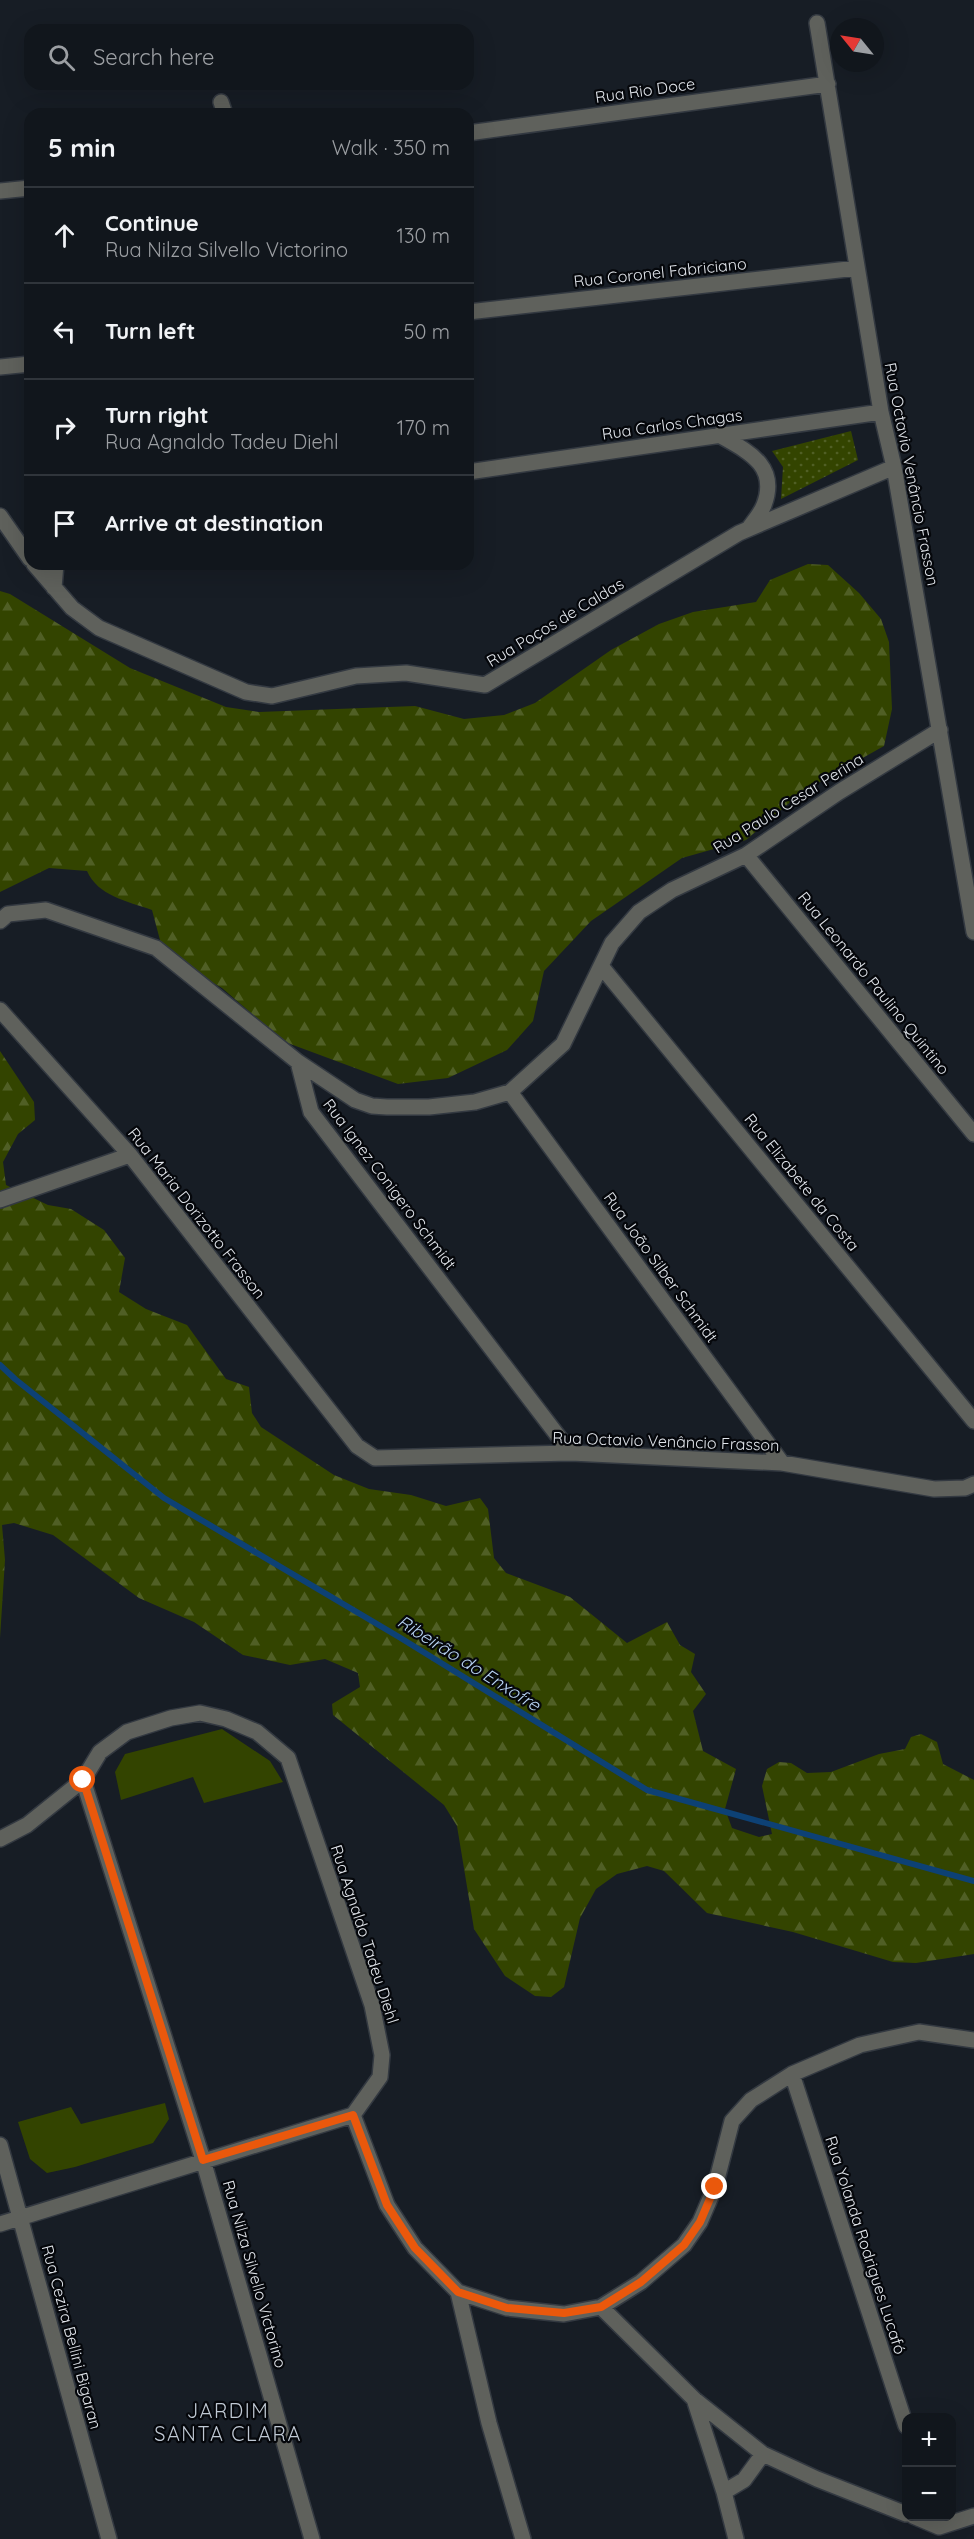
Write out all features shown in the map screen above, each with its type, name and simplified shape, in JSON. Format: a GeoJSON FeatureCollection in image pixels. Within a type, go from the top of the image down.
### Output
{"type":"FeatureCollection","features":[{"type":"Feature","properties":{"kind":"street","name":"Rua Octavio Venâncio Frasson"},"geometry":{"type":"LineString","coordinates":[[817,23],[881,412],[894,467],[974,932]]}},
{"type":"Feature","properties":{"kind":"street","name":"Rua Rio Doce"},"geometry":{"type":"LineString","coordinates":[[474,132],[828,84]]}},
{"type":"Feature","properties":{"kind":"street"},"geometry":{"type":"LineString","coordinates":[[0,191],[24,189]]}},
{"type":"Feature","properties":{"kind":"street","name":"Rua Coronel Fabriciano"},"geometry":{"type":"LineString","coordinates":[[474,311],[857,268]]}},
{"type":"Feature","properties":{"kind":"street"},"geometry":{"type":"LineString","coordinates":[[0,368],[24,365]]}},
{"type":"Feature","properties":{"kind":"street","name":"Rua Carlos Chagas"},"geometry":{"type":"LineString","coordinates":[[474,471],[881,412]]}},
{"type":"Feature","properties":{"kind":"street"},"geometry":{"type":"LineString","coordinates":[[719,435],[751,454],[764,467],[768,483],[764,505],[749,528]]}},
{"type":"Feature","properties":{"kind":"street","name":"Rua Poços de Caldas"},"geometry":{"type":"LineString","coordinates":[[39,570],[72,608],[99,628],[246,692],[272,696],[356,676],[406,673],[485,685],[749,528],[894,467]]}},
{"type":"Feature","properties":{"kind":"street"},"geometry":{"type":"LineString","coordinates":[[0,516],[23,541]]}},
{"type":"Feature","properties":{"kind":"street"},"geometry":{"type":"LineString","coordinates":[[54,588],[56,570]]}},
{"type":"Feature","properties":{"kind":"street","name":"Rua Paulo Cesar Perina"},"geometry":{"type":"LineString","coordinates":[[298,1062],[355,1100],[372,1106],[429,1107],[475,1102],[510,1092],[563,1044],[612,943],[639,912],[672,890],[746,855],[838,792],[940,730]]}},
{"type":"Feature","properties":{"kind":"street","name":"Rua Leonardo Paulino Quintino"},"geometry":{"type":"LineString","coordinates":[[746,855],[974,1134]]}},
{"type":"Feature","properties":{"kind":"street"},"geometry":{"type":"LineString","coordinates":[[0,921],[8,915],[46,910],[156,948],[298,1062]]}},
{"type":"Feature","properties":{"kind":"street","name":"Rua Elizabete da Costa"},"geometry":{"type":"LineString","coordinates":[[601,966],[974,1421]]}},
{"type":"Feature","properties":{"kind":"street","name":"Rua Maria Dorizotto Frasson"},"geometry":{"type":"LineString","coordinates":[[0,1010],[130,1155],[357,1446]]}},
{"type":"Feature","properties":{"kind":"street","name":"Rua Ignez Conigero Schmidt"},"geometry":{"type":"LineString","coordinates":[[298,1062],[311,1112],[571,1453]]}},
{"type":"Feature","properties":{"kind":"street","name":"Rua João Silber Schmidt"},"geometry":{"type":"LineString","coordinates":[[510,1092],[782,1463]]}},
{"type":"Feature","properties":{"kind":"street"},"geometry":{"type":"LineString","coordinates":[[0,1200],[130,1155]]}},
{"type":"Feature","properties":{"kind":"street","name":"Rua Octavio Venâncio Frasson"},"geometry":{"type":"LineString","coordinates":[[357,1446],[375,1458],[571,1453],[782,1463],[934,1489],[965,1488],[974,1484]]}},
{"type":"Feature","properties":{"kind":"street","name":"Rua Agnaldo Tadeu Diehl"},"geometry":{"type":"LineString","coordinates":[[0,1839],[27,1825],[83,1780],[100,1752],[127,1732],[171,1718],[201,1713],[226,1719],[257,1732],[288,1758],[372,2005],[382,2055],[380,2077],[353,2115]]}},
{"type":"Feature","properties":{"kind":"street","name":"Rua Nilza Silvello Victorino"},"geometry":{"type":"LineString","coordinates":[[83,1780],[203,2160],[312,2539]]}},
{"type":"Feature","properties":{"kind":"street"},"geometry":{"type":"LineString","coordinates":[[0,2224],[353,2115],[387,2205],[415,2248],[458,2292],[507,2308],[564,2313],[601,2307],[641,2282],[684,2245],[700,2222],[715,2187],[732,2121],[751,2100],[792,2074],[860,2045],[919,2031],[974,2040]]}},
{"type":"Feature","properties":{"kind":"street","name":"Rua Yolanda Rodrigues Lucafó"},"geometry":{"type":"LineString","coordinates":[[792,2074],[902,2414]]}},
{"type":"Feature","properties":{"kind":"street","name":"Rua Cezira Bellini Bigaran"},"geometry":{"type":"LineString","coordinates":[[0,2145],[109,2539]]}},
{"type":"Feature","properties":{"kind":"street"},"geometry":{"type":"LineString","coordinates":[[458,2292],[489,2423],[523,2539]]}},
{"type":"Feature","properties":{"kind":"street"},"geometry":{"type":"LineString","coordinates":[[601,2307],[694,2399],[763,2454],[817,2480],[902,2512]]}},
{"type":"Feature","properties":{"kind":"street"},"geometry":{"type":"LineString","coordinates":[[694,2399],[724,2492],[736,2539]]}},
{"type":"Feature","properties":{"kind":"street"},"geometry":{"type":"LineString","coordinates":[[724,2492],[744,2480],[763,2454]]}},
{"type":"Feature","properties":{"kind":"street"},"geometry":{"type":"LineString","coordinates":[[923,2521],[939,2527],[974,2516]]}},
{"type":"Feature","properties":{"kind":"green space"},"geometry":{"type":"Polygon","coordinates":[[[851,431],[858,460],[781,499],[783,467],[772,451],[851,431]]]}},
{"type":"Feature","properties":{"kind":"green space"},"geometry":{"type":"Polygon","coordinates":[[[808,564],[828,565],[859,593],[881,619],[889,642],[892,709],[884,746],[802,792],[746,840],[682,858],[591,921],[544,971],[533,1021],[507,1050],[448,1078],[398,1084],[285,1042],[222,988],[164,955],[152,910],[106,892],[98,886],[87,871],[49,868],[0,892],[0,591],[10,594],[130,668],[226,707],[259,712],[415,706],[464,719],[504,715],[535,703],[611,650],[659,624],[693,612],[756,602],[770,580],[808,564]]]}},
{"type":"Feature","properties":{"kind":"green space"},"geometry":{"type":"Polygon","coordinates":[[[0,1051],[34,1102],[35,1120],[18,1134],[3,1162],[6,1185],[48,1205],[71,1209],[104,1230],[125,1258],[119,1292],[146,1309],[187,1325],[226,1379],[249,1387],[252,1413],[261,1427],[334,1475],[369,1489],[411,1495],[446,1506],[480,1498],[488,1509],[494,1558],[506,1573],[570,1597],[627,1643],[667,1622],[680,1645],[695,1654],[691,1672],[706,1694],[693,1711],[703,1751],[736,1769],[725,1809],[732,1828],[759,1837],[772,1834],[762,1786],[767,1769],[779,1762],[791,1763],[807,1773],[831,1772],[879,1754],[905,1749],[911,1737],[921,1734],[937,1742],[943,1764],[974,1780],[974,1954],[916,1963],[893,1962],[793,1932],[707,1913],[664,1871],[647,1866],[617,1874],[596,1889],[580,1918],[564,1987],[551,1997],[535,1996],[505,1976],[474,1929],[457,1826],[444,1805],[333,1715],[332,1704],[360,1687],[358,1673],[325,1659],[290,1665],[243,1655],[194,1622],[139,1598],[53,1535],[14,1523],[2,1525],[5,1560],[0,1638],[0,1051]]]}},
{"type":"Feature","properties":{"kind":"green space"},"geometry":{"type":"Polygon","coordinates":[[[222,1729],[270,1761],[283,1782],[204,1803],[193,1777],[121,1800],[115,1772],[125,1754],[222,1729]]]}},
{"type":"Feature","properties":{"kind":"green space"},"geometry":{"type":"Polygon","coordinates":[[[165,2103],[169,2119],[153,2143],[75,2167],[47,2173],[30,2159],[18,2122],[71,2107],[81,2124],[165,2103]]]}},
{"type":"Feature","properties":{"kind":"waterway","name":"Ribeirão do Enxofre"},"geometry":{"type":"LineString","coordinates":[[0,1365],[164,1498],[399,1637],[647,1790],[974,1881]]}},
{"type":"Feature","properties":{"kind":"district","name":"JARDIM SANTA CLARA"},"geometry":{"type":"Point","coordinates":[228,2422]}},
{"type":"Feature","properties":{"kind":"route"},"geometry":{"type":"LineString","coordinates":[[83,1780],[203,2160],[353,2115],[387,2205],[415,2248],[458,2292],[507,2308],[564,2313],[601,2307],[641,2282],[684,2245],[700,2222],[715,2187]]}}]}
